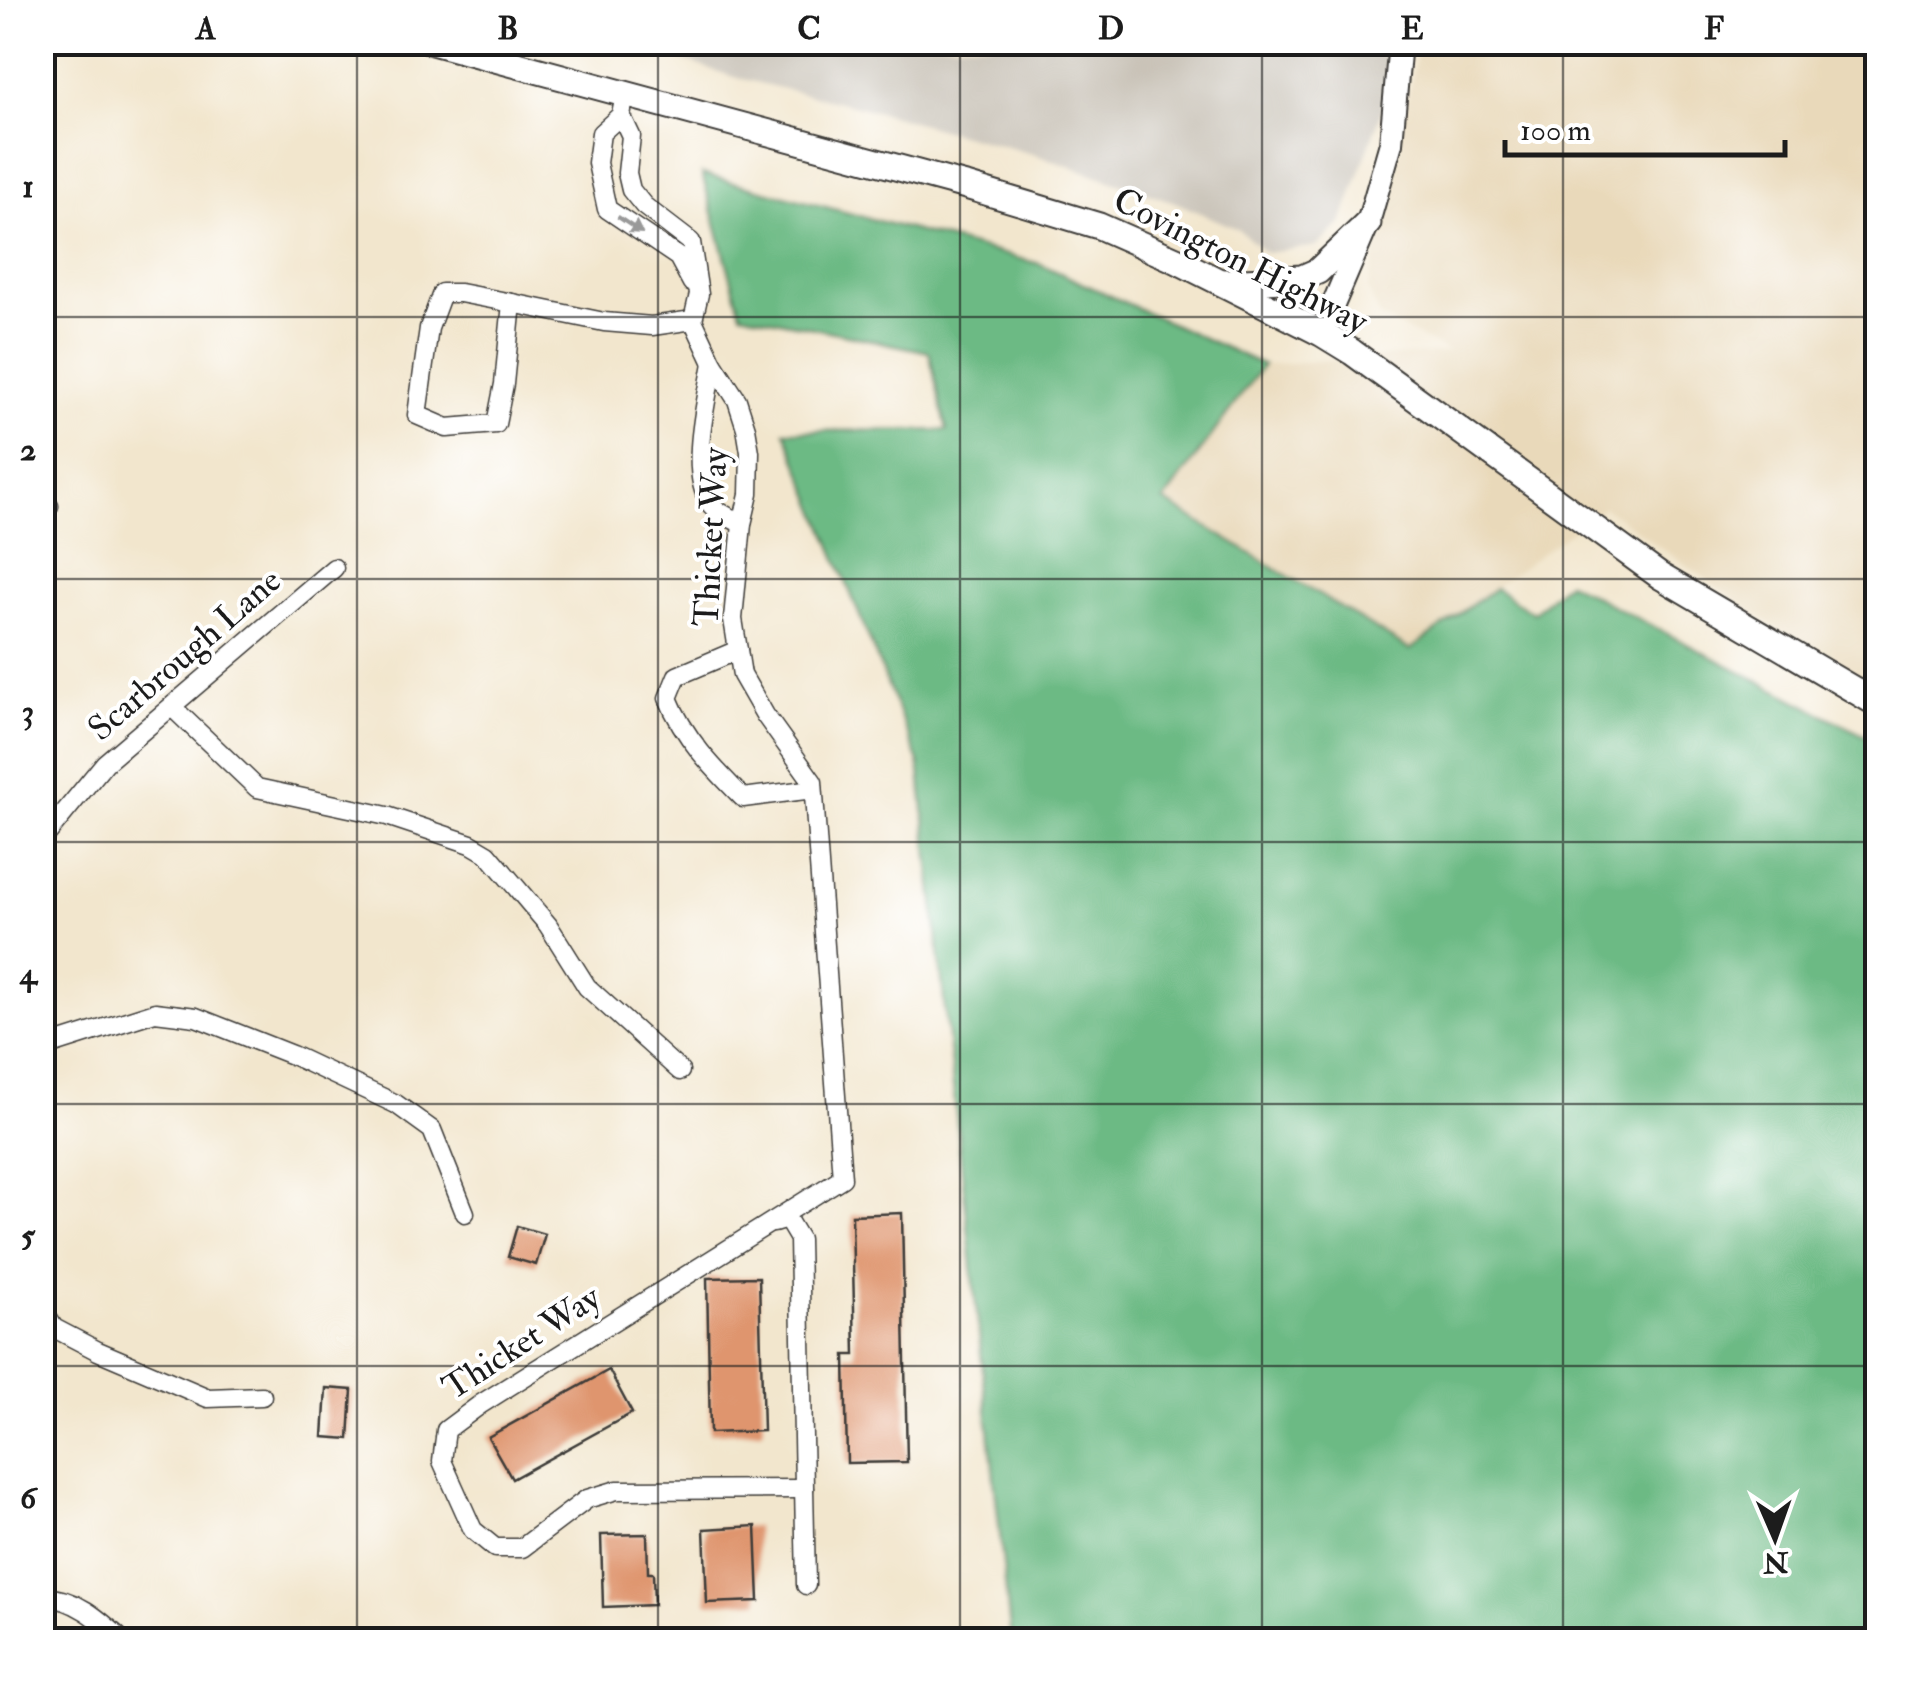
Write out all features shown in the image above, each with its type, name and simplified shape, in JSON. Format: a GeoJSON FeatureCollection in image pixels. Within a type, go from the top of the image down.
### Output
{"type":"FeatureCollection","features":[{"type":"Feature","properties":{"kind":"main road","name":"Covington Highway"},"geometry":{"type":"LineString","coordinates":[[432,42],[623,105],[966,186],[1099,226],[1176,260],[1352,352],[1660,576],[1878,704]]}},
{"type":"Feature","properties":{"kind":"main road"},"geometry":{"type":"LineString","coordinates":[[1219,282],[1302,278],[1318,272],[1368,223]]}},
{"type":"Feature","properties":{"kind":"street"},"geometry":{"type":"LineString","coordinates":[[1321,334],[1368,223],[1391,143],[1400,42]]}},
{"type":"Feature","properties":{"kind":"street"},"geometry":{"type":"LineString","coordinates":[[623,105],[601,133],[597,163],[607,209],[678,258],[698,294]]}},
{"type":"Feature","properties":{"kind":"street"},"geometry":{"type":"LineString","coordinates":[[512,303],[496,424],[447,428],[417,416],[429,328],[442,293],[460,293],[512,303],[604,322],[652,326],[693,320],[698,294],[691,242],[644,206],[631,190],[627,173],[632,136],[623,105]]}},
{"type":"Feature","properties":{"kind":"street","name":"Thicket Way"},"geometry":{"type":"LineString","coordinates":[[693,320],[713,363],[737,400],[750,452],[749,494],[742,524],[733,618],[742,676],[813,782],[842,1178],[481,1404],[446,1430],[442,1461],[473,1530],[495,1548],[522,1548],[587,1499],[617,1490],[804,1489]]}},
{"type":"Feature","properties":{"kind":"street"},"geometry":{"type":"LineString","coordinates":[[713,363],[699,452],[702,489],[711,506],[742,524]]}},
{"type":"Feature","properties":{"kind":"street","name":"Scarbrough Lane"},"geometry":{"type":"LineString","coordinates":[[42,840],[105,763],[334,568]]}},
{"type":"Feature","properties":{"kind":"street","name":"Thicket Way"},"geometry":{"type":"LineString","coordinates":[[738,650],[677,676],[668,698],[677,720],[712,768],[744,798],[814,788]]}},
{"type":"Feature","properties":{"kind":"street"},"geometry":{"type":"LineString","coordinates":[[172,707],[256,788],[386,816],[471,844],[488,854],[548,925],[587,987],[680,1071]]}},
{"type":"Feature","properties":{"kind":"street"},"geometry":{"type":"LineString","coordinates":[[42,1048],[155,1012],[196,1017],[292,1054],[396,1104],[432,1130],[466,1213]]}},
{"type":"Feature","properties":{"kind":"street"},"geometry":{"type":"LineString","coordinates":[[769,1224],[787,1219],[799,1239],[806,1585]]}},
{"type":"Feature","properties":{"kind":"street"},"geometry":{"type":"LineString","coordinates":[[42,1308],[54,1328],[83,1344],[208,1398],[262,1396]]}},
{"type":"Feature","properties":{"kind":"street"},"geometry":{"type":"LineString","coordinates":[[42,1597],[56,1597],[96,1615],[122,1640]]}},
{"type":"Feature","properties":{"kind":"shaded area"},"geometry":{"type":"Polygon","coordinates":[[[631,43],[1389,43],[1391,84],[1342,223],[1318,246],[1266,253],[1238,229],[1177,203],[1036,155],[734,77],[631,43]]]}},
{"type":"Feature","properties":{"kind":"shaded area"},"geometry":{"type":"Polygon","coordinates":[[[1419,43],[1877,43],[1877,1205],[1870,1202],[1873,697],[1604,507],[1410,650],[1163,501],[1263,365],[1449,352],[1380,317],[1368,289],[1419,43]]]}},
{"type":"Feature","properties":{"kind":"green space"},"geometry":{"type":"Polygon","coordinates":[[[702,174],[1040,264],[1263,365],[1164,501],[1410,650],[1495,588],[1533,613],[1567,582],[1873,740],[1870,1202],[1878,1205],[1877,1640],[1011,1640],[919,762],[785,431],[947,430],[929,352],[741,313],[702,174]]]}},
{"type":"Feature","properties":{"kind":"building"},"geometry":{"type":"Polygon","coordinates":[[[902,1213],[907,1462],[847,1463],[845,1355],[855,1355],[852,1215],[902,1213]]]}},
{"type":"Feature","properties":{"kind":"building"},"geometry":{"type":"Polygon","coordinates":[[[517,1226],[545,1234],[536,1265],[508,1257],[517,1226]]]}},
{"type":"Feature","properties":{"kind":"building"},"geometry":{"type":"Polygon","coordinates":[[[759,1277],[763,1431],[710,1433],[707,1278],[759,1277]]]}},
{"type":"Feature","properties":{"kind":"building"},"geometry":{"type":"Polygon","coordinates":[[[609,1370],[632,1413],[512,1479],[488,1437],[609,1370]]]}},
{"type":"Feature","properties":{"kind":"building"},"geometry":{"type":"Polygon","coordinates":[[[326,1388],[352,1390],[349,1439],[323,1437],[326,1388]]]}},
{"type":"Feature","properties":{"kind":"building"},"geometry":{"type":"Polygon","coordinates":[[[756,1526],[759,1601],[707,1603],[704,1529],[756,1526]]]}},
{"type":"Feature","properties":{"kind":"building"},"geometry":{"type":"Polygon","coordinates":[[[647,1534],[654,1605],[603,1607],[601,1535],[647,1534]]]}}]}
